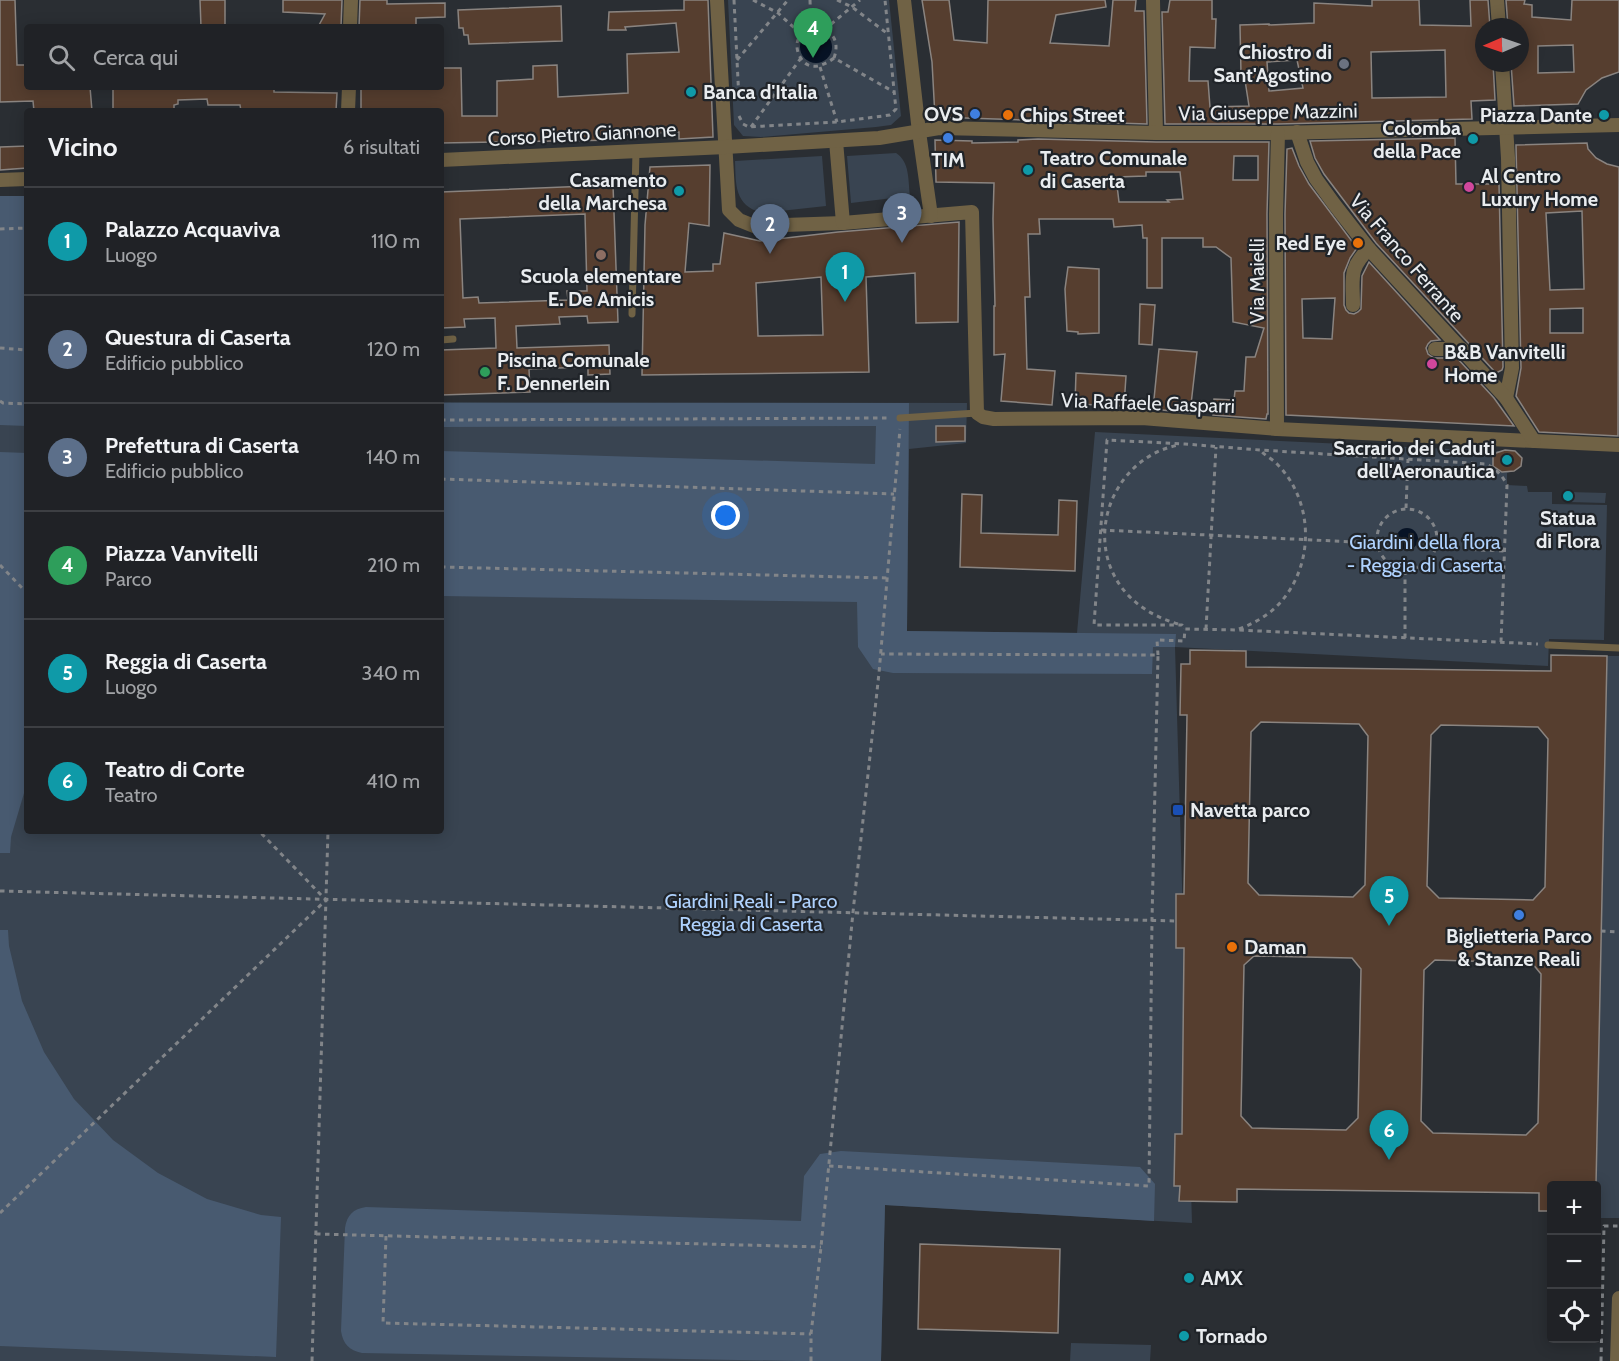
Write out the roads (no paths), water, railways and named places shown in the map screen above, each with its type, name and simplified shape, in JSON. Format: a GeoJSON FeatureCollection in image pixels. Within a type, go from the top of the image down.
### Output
{"type":"FeatureCollection","features":[{"type":"Feature","properties":{"kind":"street"},"geometry":{"type":"LineString","coordinates":[[350,24],[351,0]]}},
{"type":"Feature","properties":{"kind":"street"},"geometry":{"type":"LineString","coordinates":[[717,0],[729,210],[739,220],[754,226],[843,223],[972,212],[977,413]]}},
{"type":"Feature","properties":{"kind":"street"},"geometry":{"type":"LineString","coordinates":[[904,0],[931,216]]}},
{"type":"Feature","properties":{"kind":"street"},"geometry":{"type":"LineString","coordinates":[[1153,0],[1156,133]]}},
{"type":"Feature","properties":{"kind":"street"},"geometry":{"type":"LineString","coordinates":[[1497,0],[1498,18]]}},
{"type":"Feature","properties":{"kind":"street"},"geometry":{"type":"LineString","coordinates":[[1503,72],[1508,158],[1512,368],[1506,398]]}},
{"type":"Feature","properties":{"kind":"street"},"geometry":{"type":"LineString","coordinates":[[348,108],[349,90]]}},
{"type":"Feature","properties":{"kind":"street","name":"Via Giuseppe Mazzini"},"geometry":{"type":"LineString","coordinates":[[836,141],[879,138],[918,126],[1156,133],[1278,133],[1619,125]]}},
{"type":"Feature","properties":{"kind":"street","name":"Via Franco Ferrante"},"geometry":{"type":"LineString","coordinates":[[1297,132],[1307,162],[1316,179],[1369,249],[1506,398],[1534,441]]}},
{"type":"Feature","properties":{"kind":"street","name":"Via Maielli"},"geometry":{"type":"LineString","coordinates":[[1277,429],[1275,214],[1278,133]]}},
{"type":"Feature","properties":{"kind":"street"},"geometry":{"type":"LineString","coordinates":[[836,141],[843,223]]}},
{"type":"Feature","properties":{"kind":"street","name":"Corso Pietro Giannone"},"geometry":{"type":"LineString","coordinates":[[444,160],[836,141]]}},
{"type":"Feature","properties":{"kind":"street"},"geometry":{"type":"LineString","coordinates":[[0,180],[24,179]]}},
{"type":"Feature","properties":{"kind":"street"},"geometry":{"type":"LineString","coordinates":[[1353,305],[1353,271],[1360,257],[1369,249]]}},
{"type":"Feature","properties":{"kind":"street"},"geometry":{"type":"LineString","coordinates":[[1435,349],[1462,349]]}},
{"type":"Feature","properties":{"kind":"street","name":"Via Raffaele Gasparri"},"geometry":{"type":"LineString","coordinates":[[977,413],[994,419],[1142,418],[1277,429],[1619,445]]}},
{"type":"Feature","properties":{"kind":"street"},"geometry":{"type":"LineString","coordinates":[[1617,1361],[1619,1298]]}},
{"type":"Feature","properties":{"kind":"lane"},"geometry":{"type":"LineString","coordinates":[[632,314],[636,151]]}},
{"type":"Feature","properties":{"kind":"lane"},"geometry":{"type":"LineString","coordinates":[[444,340],[453,339]]}},
{"type":"Feature","properties":{"kind":"lane"},"geometry":{"type":"LineString","coordinates":[[900,418],[977,413]]}},
{"type":"Feature","properties":{"kind":"lane"},"geometry":{"type":"LineString","coordinates":[[1548,645],[1619,648]]}},
{"type":"Feature","properties":{"kind":"place","name":"Piazza Vanvitelli"},"geometry":{"type":"Point","coordinates":[813,58]}},
{"type":"Feature","properties":{"kind":"place","name":"Chiostro di Sant'Agostino"},"geometry":{"type":"Point","coordinates":[1344,64]}},
{"type":"Feature","properties":{"kind":"place","name":"Banca d'Italia"},"geometry":{"type":"Point","coordinates":[691,92]}},
{"type":"Feature","properties":{"kind":"place","name":"OVS"},"geometry":{"type":"Point","coordinates":[975,114]}},
{"type":"Feature","properties":{"kind":"place","name":"Chips Street"},"geometry":{"type":"Point","coordinates":[1008,115]}},
{"type":"Feature","properties":{"kind":"place","name":"Piazza Dante"},"geometry":{"type":"Point","coordinates":[1604,115]}},
{"type":"Feature","properties":{"kind":"place","name":"TIM"},"geometry":{"type":"Point","coordinates":[948,138]}},
{"type":"Feature","properties":{"kind":"place","name":"Colomba della Pace"},"geometry":{"type":"Point","coordinates":[1473,139]}},
{"type":"Feature","properties":{"kind":"place","name":"Teatro Comunale di Caserta"},"geometry":{"type":"Point","coordinates":[1028,170]}},
{"type":"Feature","properties":{"kind":"place","name":"Al Centro Luxury Home"},"geometry":{"type":"Point","coordinates":[1469,187]}},
{"type":"Feature","properties":{"kind":"place","name":"Casamento della Marchesa"},"geometry":{"type":"Point","coordinates":[679,191]}},
{"type":"Feature","properties":{"kind":"place","name":"Prefettura di Caserta"},"geometry":{"type":"Point","coordinates":[902,243]}},
{"type":"Feature","properties":{"kind":"place","name":"Red Eye"},"geometry":{"type":"Point","coordinates":[1358,243]}},
{"type":"Feature","properties":{"kind":"place","name":"Questura di Caserta"},"geometry":{"type":"Point","coordinates":[770,254]}},
{"type":"Feature","properties":{"kind":"place","name":"Scuola elementare E. De Amicis"},"geometry":{"type":"Point","coordinates":[601,255]}},
{"type":"Feature","properties":{"kind":"place","name":"Palazzo Acquaviva"},"geometry":{"type":"Point","coordinates":[845,302]}},
{"type":"Feature","properties":{"kind":"place","name":"B&B Vanvitelli Home"},"geometry":{"type":"Point","coordinates":[1432,364]}},
{"type":"Feature","properties":{"kind":"place","name":"Piscina Comunale F. Dennerlein"},"geometry":{"type":"Point","coordinates":[485,372]}},
{"type":"Feature","properties":{"kind":"place","name":"Sacrario dei Caduti dell'Aeronautica"},"geometry":{"type":"Point","coordinates":[1507,460]}},
{"type":"Feature","properties":{"kind":"place","name":"Statua di Flora"},"geometry":{"type":"Point","coordinates":[1568,496]}},
{"type":"Feature","properties":{"kind":"place","name":"Navetta parco"},"geometry":{"type":"Point","coordinates":[1178,810]}},
{"type":"Feature","properties":{"kind":"place","name":"Biglietteria Parco & Stanze Reali"},"geometry":{"type":"Point","coordinates":[1519,915]}},
{"type":"Feature","properties":{"kind":"place","name":"Reggia di Caserta"},"geometry":{"type":"Point","coordinates":[1389,926]}},
{"type":"Feature","properties":{"kind":"place","name":"Daman"},"geometry":{"type":"Point","coordinates":[1232,947]}},
{"type":"Feature","properties":{"kind":"place","name":"Teatro di Corte"},"geometry":{"type":"Point","coordinates":[1389,1160]}},
{"type":"Feature","properties":{"kind":"place","name":"AMX"},"geometry":{"type":"Point","coordinates":[1189,1278]}},
{"type":"Feature","properties":{"kind":"place","name":"Tornado"},"geometry":{"type":"Point","coordinates":[1184,1336]}},
{"type":"Feature","properties":{"kind":"park label","name":"Giardini della flora - Reggia di Caserta"},"geometry":{"type":"Point","coordinates":[1425,554]}},
{"type":"Feature","properties":{"kind":"park label","name":"Giardini Reali - Parco Reggia di Caserta"},"geometry":{"type":"Point","coordinates":[751,912]}}]}
